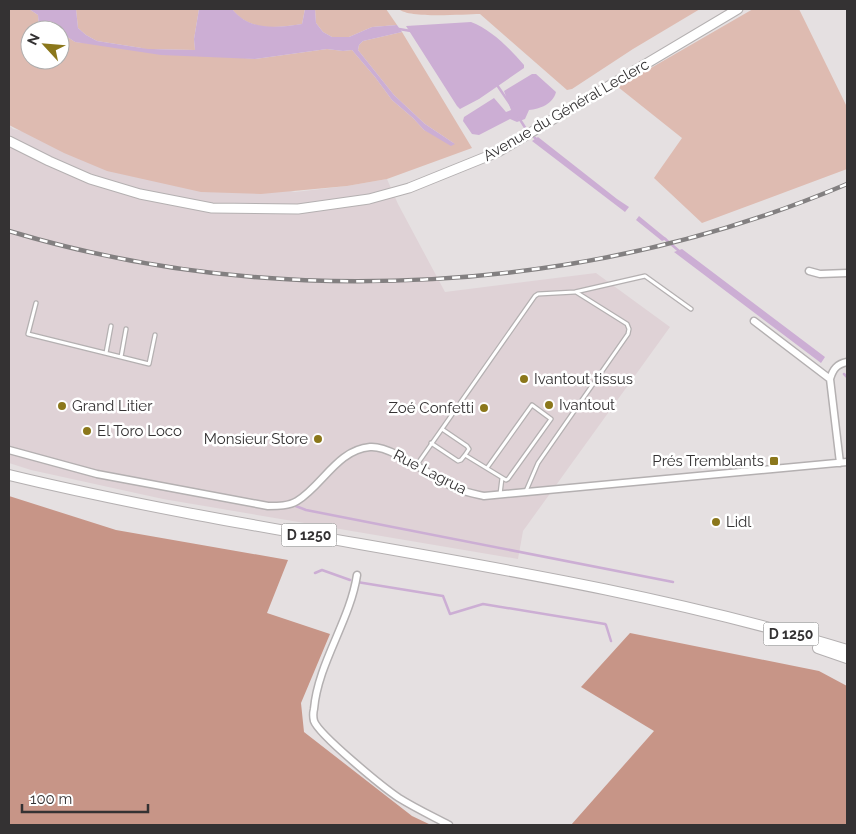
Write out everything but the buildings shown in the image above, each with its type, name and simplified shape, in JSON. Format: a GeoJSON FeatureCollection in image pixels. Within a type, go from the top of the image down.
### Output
{"type":"FeatureCollection","features":[{"type":"Feature","properties":{"kind":"main road","name":"Avenue du Général Leclerc"},"geometry":{"type":"LineString","coordinates":[[9,141],[48,161],[90,179],[140,194],[212,208],[298,209],[369,200],[408,188],[498,152],[738,9]]}},
{"type":"Feature","properties":{"kind":"main road","name":"D 1250"},"geometry":{"type":"LineString","coordinates":[[9,475],[170,510],[481,564],[735,619],[847,650]]}},
{"type":"Feature","properties":{"kind":"main road"},"geometry":{"type":"LineString","coordinates":[[735,619],[847,658]]}},
{"type":"Feature","properties":{"kind":"street"},"geometry":{"type":"LineString","coordinates":[[809,271],[820,274],[847,273]]}},
{"type":"Feature","properties":{"kind":"street"},"geometry":{"type":"LineString","coordinates":[[754,321],[830,379]]}},
{"type":"Feature","properties":{"kind":"street"},"geometry":{"type":"LineString","coordinates":[[844,462],[830,379],[835,367],[847,362]]}},
{"type":"Feature","properties":{"kind":"street","name":"Rue Lagrua"},"geometry":{"type":"LineString","coordinates":[[9,450],[97,474],[268,506],[284,506],[296,502],[342,459],[361,449],[371,447],[386,449],[456,489],[484,496],[844,462]]}},
{"type":"Feature","properties":{"kind":"street"},"geometry":{"type":"LineString","coordinates":[[357,575],[351,599],[319,684],[314,709],[314,721],[359,766],[396,796],[449,825]]}},
{"type":"Feature","properties":{"kind":"lane"},"geometry":{"type":"LineString","coordinates":[[416,466],[535,296],[541,293],[575,292],[646,276],[691,309]]}},
{"type":"Feature","properties":{"kind":"lane"},"geometry":{"type":"LineString","coordinates":[[526,493],[538,463],[628,334],[629,328],[627,324],[575,292]]}},
{"type":"Feature","properties":{"kind":"lane"},"geometry":{"type":"LineString","coordinates":[[36,304],[28,334],[149,364],[154,336]]}},
{"type":"Feature","properties":{"kind":"lane"},"geometry":{"type":"LineString","coordinates":[[106,353],[111,326]]}},
{"type":"Feature","properties":{"kind":"lane"},"geometry":{"type":"LineString","coordinates":[[122,357],[126,329]]}},
{"type":"Feature","properties":{"kind":"lane"},"geometry":{"type":"LineString","coordinates":[[465,455],[502,478],[508,479],[550,422],[550,417],[534,406],[530,407],[487,468]]}},
{"type":"Feature","properties":{"kind":"lane"},"geometry":{"type":"LineString","coordinates":[[431,443],[458,460],[461,460],[469,450],[467,446],[442,429]]}},
{"type":"Feature","properties":{"kind":"lane"},"geometry":{"type":"LineString","coordinates":[[500,495],[502,478]]}},
{"type":"Feature","properties":{"kind":"shaded area"},"geometry":{"type":"Polygon","coordinates":[[[9,9],[29,9],[38,15],[38,20],[20,20],[20,70],[70,70],[70,39],[75,42],[255,59],[327,49],[352,50],[392,100],[424,130],[455,144],[425,124],[394,95],[358,50],[359,45],[363,41],[402,32],[472,148],[387,179],[347,186],[261,194],[201,192],[107,171],[64,153],[9,125],[9,9]]]}},
{"type":"Feature","properties":{"kind":"shaded area"},"geometry":{"type":"Polygon","coordinates":[[[29,9],[76,9],[78,28],[86,35],[97,41],[148,49],[195,50],[194,39],[199,9],[232,9],[247,21],[273,27],[302,24],[305,9],[315,9],[316,23],[323,32],[332,37],[349,37],[372,27],[397,25],[402,32],[363,41],[359,45],[358,50],[394,95],[425,124],[455,144],[451,146],[424,130],[392,100],[352,50],[327,49],[255,59],[161,55],[75,42],[70,39],[70,20],[38,20],[38,15],[29,9]]]}},
{"type":"Feature","properties":{"kind":"shaded area"},"geometry":{"type":"Polygon","coordinates":[[[76,9],[199,9],[194,39],[195,50],[148,49],[97,41],[78,28],[76,9]]]}},
{"type":"Feature","properties":{"kind":"shaded area"},"geometry":{"type":"Polygon","coordinates":[[[232,9],[305,9],[302,24],[264,27],[247,22],[232,9]]]}},
{"type":"Feature","properties":{"kind":"shaded area"},"geometry":{"type":"Polygon","coordinates":[[[315,9],[386,9],[397,25],[372,27],[349,37],[332,37],[323,32],[316,23],[315,9]]]}},
{"type":"Feature","properties":{"kind":"shaded area"},"geometry":{"type":"Polygon","coordinates":[[[399,9],[700,9],[633,49],[572,89],[567,90],[480,14],[425,15],[405,12],[399,9]]]}},
{"type":"Feature","properties":{"kind":"shaded area"},"geometry":{"type":"Polygon","coordinates":[[[753,9],[799,9],[847,107],[847,169],[702,223],[654,178],[682,138],[618,87],[753,9]]]}},
{"type":"Feature","properties":{"kind":"shaded area"},"geometry":{"type":"Polygon","coordinates":[[[471,22],[479,25],[500,40],[524,65],[524,68],[479,99],[460,109],[406,26],[471,22]]]}},
{"type":"Feature","properties":{"kind":"shaded area"},"geometry":{"type":"Polygon","coordinates":[[[532,74],[536,74],[556,92],[549,103],[529,110],[525,119],[517,122],[510,119],[479,135],[472,134],[463,121],[464,117],[494,98],[506,112],[511,110],[504,91],[532,74]]]}},
{"type":"Feature","properties":{"kind":"shaded area"},"geometry":{"type":"Polygon","coordinates":[[[9,125],[13,129],[295,192],[387,179],[398,204],[445,292],[596,273],[670,327],[523,531],[518,559],[163,499],[31,470],[9,463],[9,125]]]}},
{"type":"Feature","properties":{"kind":"shaded area"},"geometry":{"type":"Polygon","coordinates":[[[538,137],[629,207],[625,212],[532,141],[538,137]]]}},
{"type":"Feature","properties":{"kind":"shaded area"},"geometry":{"type":"Polygon","coordinates":[[[639,216],[667,239],[662,241],[636,220],[639,216]]]}},
{"type":"Feature","properties":{"kind":"shaded area"},"geometry":{"type":"Polygon","coordinates":[[[682,249],[825,357],[821,363],[674,252],[682,249]]]}},
{"type":"Feature","properties":{"kind":"shaded area"},"geometry":{"type":"Polygon","coordinates":[[[9,496],[116,530],[288,560],[267,613],[330,634],[301,703],[304,732],[412,816],[431,825],[9,825],[9,496]]]}},
{"type":"Feature","properties":{"kind":"shaded area"},"geometry":{"type":"Polygon","coordinates":[[[630,633],[819,671],[847,686],[847,825],[571,825],[654,731],[581,687],[630,633]]]}},
{"type":"Feature","properties":{"kind":"waterway"},"geometry":{"type":"LineString","coordinates":[[399,29],[411,31]]}},
{"type":"Feature","properties":{"kind":"waterway"},"geometry":{"type":"LineString","coordinates":[[497,85],[512,107]]}},
{"type":"Feature","properties":{"kind":"waterway"},"geometry":{"type":"LineString","coordinates":[[519,118],[526,129],[538,141]]}},
{"type":"Feature","properties":{"kind":"waterway"},"geometry":{"type":"LineString","coordinates":[[664,238],[679,251]]}},
{"type":"Feature","properties":{"kind":"waterway"},"geometry":{"type":"LineString","coordinates":[[844,374],[847,377]]}},
{"type":"Feature","properties":{"kind":"waterway"},"geometry":{"type":"LineString","coordinates":[[293,505],[306,510],[673,582]]}},
{"type":"Feature","properties":{"kind":"waterway"},"geometry":{"type":"LineString","coordinates":[[315,573],[322,570],[350,580]]}},
{"type":"Feature","properties":{"kind":"waterway"},"geometry":{"type":"LineString","coordinates":[[357,582],[443,596],[450,614],[483,604],[605,624],[611,641]]}},
{"type":"Feature","properties":{"kind":"railway"},"geometry":{"type":"LineString","coordinates":[[9,231],[112,257],[217,273],[325,281],[432,279],[539,269],[645,249],[748,221],[847,184]]}},
{"type":"Feature","properties":{"kind":"place","name":"Ivantout tissus"},"geometry":{"type":"Point","coordinates":[524,379]}},
{"type":"Feature","properties":{"kind":"place","name":"Ivantout"},"geometry":{"type":"Point","coordinates":[549,405]}},
{"type":"Feature","properties":{"kind":"place","name":"Grand Litier"},"geometry":{"type":"Point","coordinates":[62,406]}},
{"type":"Feature","properties":{"kind":"place","name":"Zoé Confetti"},"geometry":{"type":"Point","coordinates":[484,408]}},
{"type":"Feature","properties":{"kind":"place","name":"El Toro Loco"},"geometry":{"type":"Point","coordinates":[87,431]}},
{"type":"Feature","properties":{"kind":"place","name":"Monsieur Store"},"geometry":{"type":"Point","coordinates":[318,439]}},
{"type":"Feature","properties":{"kind":"place","name":"Prés Tremblants"},"geometry":{"type":"Point","coordinates":[774,461]}},
{"type":"Feature","properties":{"kind":"place","name":"Lidl"},"geometry":{"type":"Point","coordinates":[716,522]}}]}
